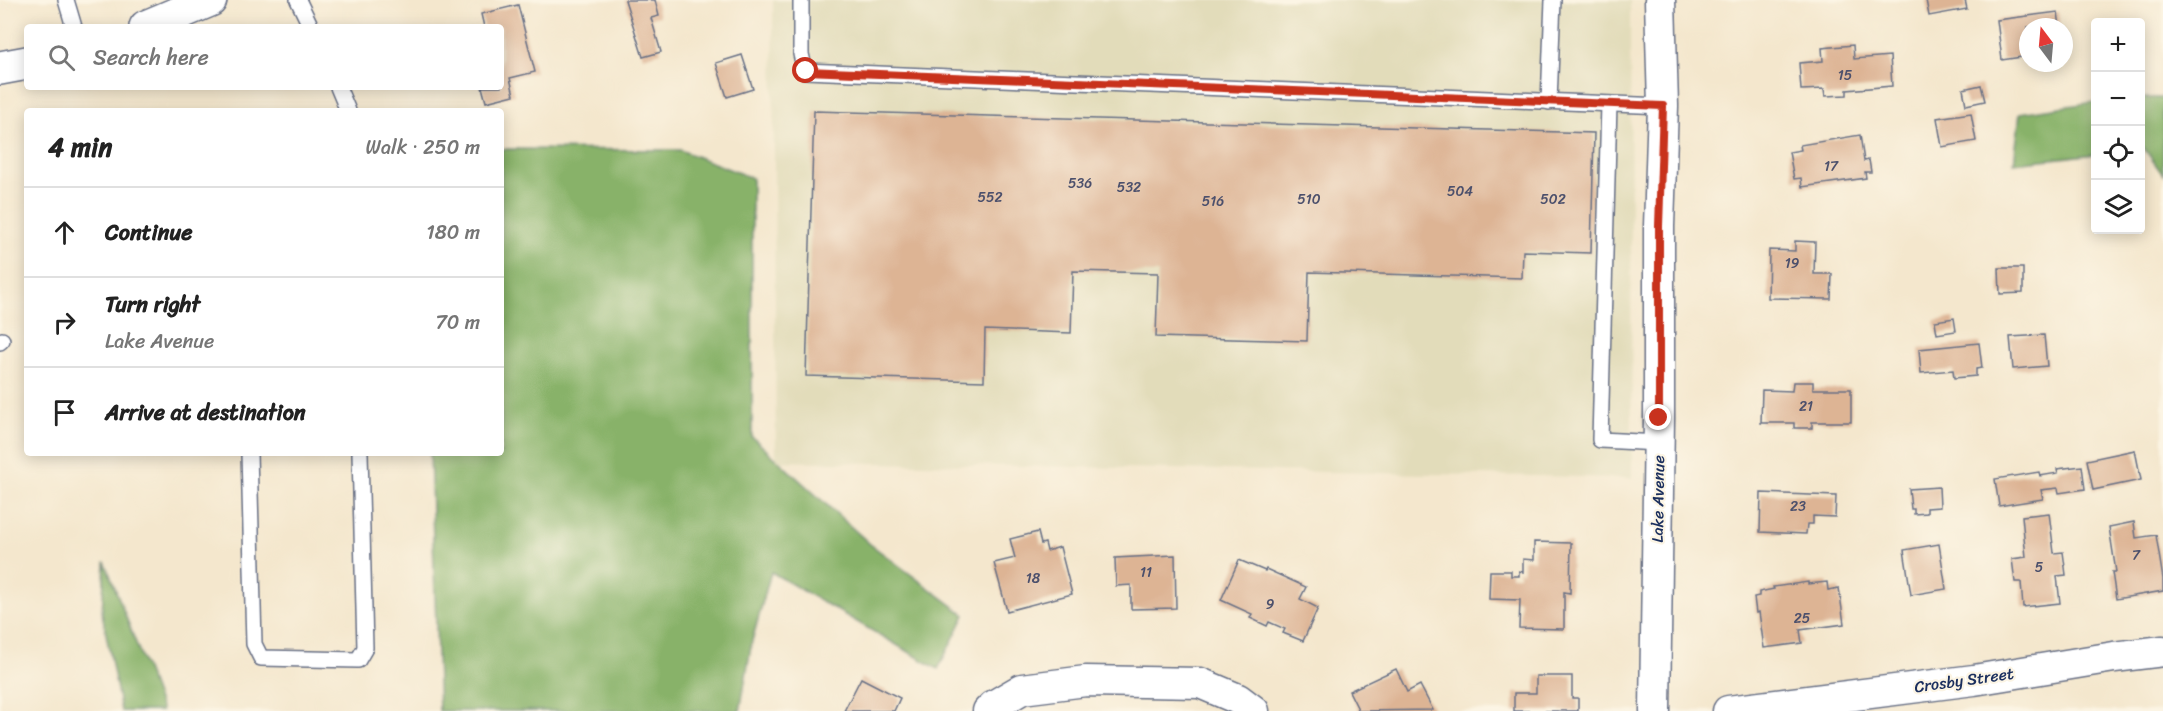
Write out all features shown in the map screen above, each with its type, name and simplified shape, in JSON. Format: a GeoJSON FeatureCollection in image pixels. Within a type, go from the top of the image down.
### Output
{"type":"FeatureCollection","features":[{"type":"Feature","properties":{"kind":"main road"},"geometry":{"type":"LineString","coordinates":[[153,24],[210,0]]}},
{"type":"Feature","properties":{"kind":"main road"},"geometry":{"type":"LineString","coordinates":[[0,68],[24,64]]}},
{"type":"Feature","properties":{"kind":"street","name":"Lake Avenue"},"geometry":{"type":"LineString","coordinates":[[1655,711],[1659,226],[1663,106],[1660,0]]}},
{"type":"Feature","properties":{"kind":"street","name":"Crosby Street"},"geometry":{"type":"LineString","coordinates":[[1728,711],[1974,680],[2163,651]]}},
{"type":"Feature","properties":{"kind":"street"},"geometry":{"type":"LineString","coordinates":[[988,711],[1022,689],[1086,681],[1200,683],[1238,699],[1254,711]]}},
{"type":"Feature","properties":{"kind":"lane"},"geometry":{"type":"LineString","coordinates":[[66,0],[73,24]]}},
{"type":"Feature","properties":{"kind":"lane"},"geometry":{"type":"LineString","coordinates":[[298,0],[310,24]]}},
{"type":"Feature","properties":{"kind":"lane"},"geometry":{"type":"LineString","coordinates":[[801,0],[801,54],[806,71],[1663,106]]}},
{"type":"Feature","properties":{"kind":"lane"},"geometry":{"type":"LineString","coordinates":[[1549,102],[1553,0]]}},
{"type":"Feature","properties":{"kind":"lane"},"geometry":{"type":"LineString","coordinates":[[339,90],[347,108]]}},
{"type":"Feature","properties":{"kind":"lane"},"geometry":{"type":"LineString","coordinates":[[1609,105],[1600,440],[1659,444]]}},
{"type":"Feature","properties":{"kind":"lane"},"geometry":{"type":"LineString","coordinates":[[249,456],[254,644],[261,658],[358,660],[365,648],[360,456]]}},
{"type":"Feature","properties":{"kind":"shaded area"},"geometry":{"type":"Polygon","coordinates":[[[773,0],[1630,0],[1632,478],[776,461],[773,0]]]}},
{"type":"Feature","properties":{"kind":"green space"},"geometry":{"type":"Polygon","coordinates":[[[2145,98],[2163,98],[2163,175],[2145,149],[2145,98]]]}},
{"type":"Feature","properties":{"kind":"green space"},"geometry":{"type":"Polygon","coordinates":[[[2091,103],[2091,154],[2014,163],[2020,113],[2091,103]]]}},
{"type":"Feature","properties":{"kind":"green space"},"geometry":{"type":"Polygon","coordinates":[[[504,149],[680,150],[752,178],[752,437],[870,544],[965,615],[938,669],[771,572],[752,641],[740,711],[439,711],[430,456],[504,456],[504,149]]]}},
{"type":"Feature","properties":{"kind":"green space"},"geometry":{"type":"Polygon","coordinates":[[[105,562],[162,711],[121,711],[102,613],[105,562]]]}},
{"type":"Feature","properties":{"kind":"building"},"geometry":{"type":"Polygon","coordinates":[[[625,0],[655,0],[659,16],[651,18],[661,52],[643,57],[625,0]]]}},
{"type":"Feature","properties":{"kind":"building"},"geometry":{"type":"Polygon","coordinates":[[[1926,0],[1965,0],[1967,9],[1929,16],[1926,0]]]}},
{"type":"Feature","properties":{"kind":"building"},"geometry":{"type":"Polygon","coordinates":[[[518,5],[535,72],[510,78],[514,95],[486,102],[483,90],[504,90],[504,24],[483,24],[481,14],[518,5]]]}},
{"type":"Feature","properties":{"kind":"building"},"geometry":{"type":"Polygon","coordinates":[[[2058,12],[2059,18],[2019,18],[2019,57],[2002,60],[1997,20],[2058,12]]]}},
{"type":"Feature","properties":{"kind":"building"},"geometry":{"type":"Polygon","coordinates":[[[1853,45],[1854,59],[1890,56],[1892,86],[1847,90],[1847,95],[1825,96],[1824,89],[1801,90],[1799,63],[1823,61],[1822,48],[1853,45]]]}},
{"type":"Feature","properties":{"kind":"building"},"geometry":{"type":"Polygon","coordinates":[[[742,55],[753,89],[727,97],[716,63],[742,55]]]}},
{"type":"Feature","properties":{"kind":"building"},"geometry":{"type":"Polygon","coordinates":[[[1981,85],[1985,101],[1966,105],[1963,89],[1981,85]]]}},
{"type":"Feature","properties":{"kind":"building"},"geometry":{"type":"Polygon","coordinates":[[[814,111],[1594,133],[1591,253],[1523,251],[1522,278],[1309,272],[1307,341],[1156,337],[1158,273],[1073,271],[1071,333],[985,330],[984,381],[806,376],[814,111]]]}},
{"type":"Feature","properties":{"kind":"building"},"geometry":{"type":"Polygon","coordinates":[[[1971,113],[1976,141],[1942,147],[1937,118],[1971,113]]]}},
{"type":"Feature","properties":{"kind":"building"},"geometry":{"type":"Polygon","coordinates":[[[1860,135],[1864,161],[1869,160],[1871,172],[1865,172],[1866,178],[1802,187],[1801,178],[1794,179],[1789,152],[1801,150],[1800,145],[1860,135]]]}},
{"type":"Feature","properties":{"kind":"building"},"geometry":{"type":"Polygon","coordinates":[[[1795,241],[1815,242],[1814,274],[1832,274],[1831,299],[1768,298],[1769,250],[1795,251],[1795,241]]]}},
{"type":"Feature","properties":{"kind":"building"},"geometry":{"type":"Polygon","coordinates":[[[1999,268],[2023,268],[2023,293],[2000,294],[1999,268]]]}},
{"type":"Feature","properties":{"kind":"building"},"geometry":{"type":"Polygon","coordinates":[[[1954,318],[1956,331],[1937,334],[1935,321],[1954,318]]]}},
{"type":"Feature","properties":{"kind":"building"},"geometry":{"type":"Polygon","coordinates":[[[2044,335],[2047,366],[2013,369],[2010,337],[2044,335]]]}},
{"type":"Feature","properties":{"kind":"building"},"geometry":{"type":"Polygon","coordinates":[[[1979,343],[1982,368],[1976,369],[1976,376],[1954,378],[1953,370],[1921,373],[1919,349],[1979,343]]]}},
{"type":"Feature","properties":{"kind":"building"},"geometry":{"type":"Polygon","coordinates":[[[1793,382],[1813,382],[1813,389],[1851,389],[1851,422],[1812,422],[1812,428],[1794,428],[1794,423],[1761,423],[1762,390],[1792,391],[1793,382]]]}},
{"type":"Feature","properties":{"kind":"building"},"geometry":{"type":"Polygon","coordinates":[[[2135,450],[2141,480],[2093,490],[2087,460],[2135,450]]]}},
{"type":"Feature","properties":{"kind":"building"},"geometry":{"type":"Polygon","coordinates":[[[2082,466],[2085,489],[2059,493],[2058,488],[2041,490],[2043,499],[1999,506],[1995,479],[2039,472],[2040,476],[2058,473],[2057,469],[2082,466]]]}},
{"type":"Feature","properties":{"kind":"building"},"geometry":{"type":"Polygon","coordinates":[[[1939,487],[1940,507],[1927,508],[1927,513],[1914,514],[1914,509],[1911,509],[1909,489],[1939,487]]]}},
{"type":"Feature","properties":{"kind":"building"},"geometry":{"type":"Polygon","coordinates":[[[1761,493],[1836,496],[1835,517],[1813,516],[1813,524],[1807,524],[1806,534],[1760,532],[1761,493]]]}},
{"type":"Feature","properties":{"kind":"building"},"geometry":{"type":"Polygon","coordinates":[[[2049,513],[2054,553],[2063,552],[2066,575],[2057,576],[2060,603],[2023,607],[2021,582],[2015,582],[2012,559],[2026,557],[2022,516],[2049,513]]]}},
{"type":"Feature","properties":{"kind":"building"},"geometry":{"type":"Polygon","coordinates":[[[2134,522],[2136,538],[2156,535],[2163,591],[2116,599],[2112,572],[2116,572],[2109,527],[2134,522]]]}},
{"type":"Feature","properties":{"kind":"building"},"geometry":{"type":"Polygon","coordinates":[[[1038,532],[1041,544],[1045,543],[1047,551],[1060,547],[1072,594],[1007,611],[994,563],[1015,558],[1010,539],[1038,532]]]}},
{"type":"Feature","properties":{"kind":"building"},"geometry":{"type":"Polygon","coordinates":[[[1534,542],[1571,543],[1570,593],[1564,592],[1564,629],[1519,628],[1520,600],[1489,599],[1490,571],[1511,571],[1511,576],[1519,576],[1519,571],[1523,572],[1523,559],[1534,560],[1534,542]]]}},
{"type":"Feature","properties":{"kind":"building"},"geometry":{"type":"Polygon","coordinates":[[[1939,544],[1946,589],[1911,595],[1904,550],[1939,544]]]}},
{"type":"Feature","properties":{"kind":"building"},"geometry":{"type":"Polygon","coordinates":[[[1175,555],[1176,608],[1131,609],[1131,585],[1116,586],[1115,558],[1175,555]]]}},
{"type":"Feature","properties":{"kind":"building"},"geometry":{"type":"Polygon","coordinates":[[[1239,560],[1306,587],[1300,599],[1318,608],[1303,641],[1283,633],[1285,629],[1269,622],[1267,626],[1250,618],[1252,614],[1221,600],[1239,560]]]}},
{"type":"Feature","properties":{"kind":"building"},"geometry":{"type":"Polygon","coordinates":[[[1808,582],[1808,584],[1827,582],[1828,590],[1839,588],[1844,624],[1800,630],[1802,643],[1764,648],[1759,612],[1756,613],[1754,597],[1759,596],[1759,592],[1774,589],[1773,587],[1808,582]]]}},
{"type":"Feature","properties":{"kind":"building"},"geometry":{"type":"Polygon","coordinates":[[[1396,669],[1407,692],[1420,685],[1433,710],[1359,711],[1349,691],[1396,669]]]}},
{"type":"Feature","properties":{"kind":"building"},"geometry":{"type":"Polygon","coordinates":[[[1536,676],[1572,676],[1572,698],[1578,698],[1578,711],[1514,711],[1514,693],[1536,693],[1536,676]]]}},
{"type":"Feature","properties":{"kind":"building"},"geometry":{"type":"Polygon","coordinates":[[[861,678],[900,698],[894,711],[844,711],[861,678]]]}},
{"type":"Feature","properties":{"kind":"route"},"geometry":{"type":"LineString","coordinates":[[806,71],[1663,106],[1659,226],[1659,418]]}}]}
